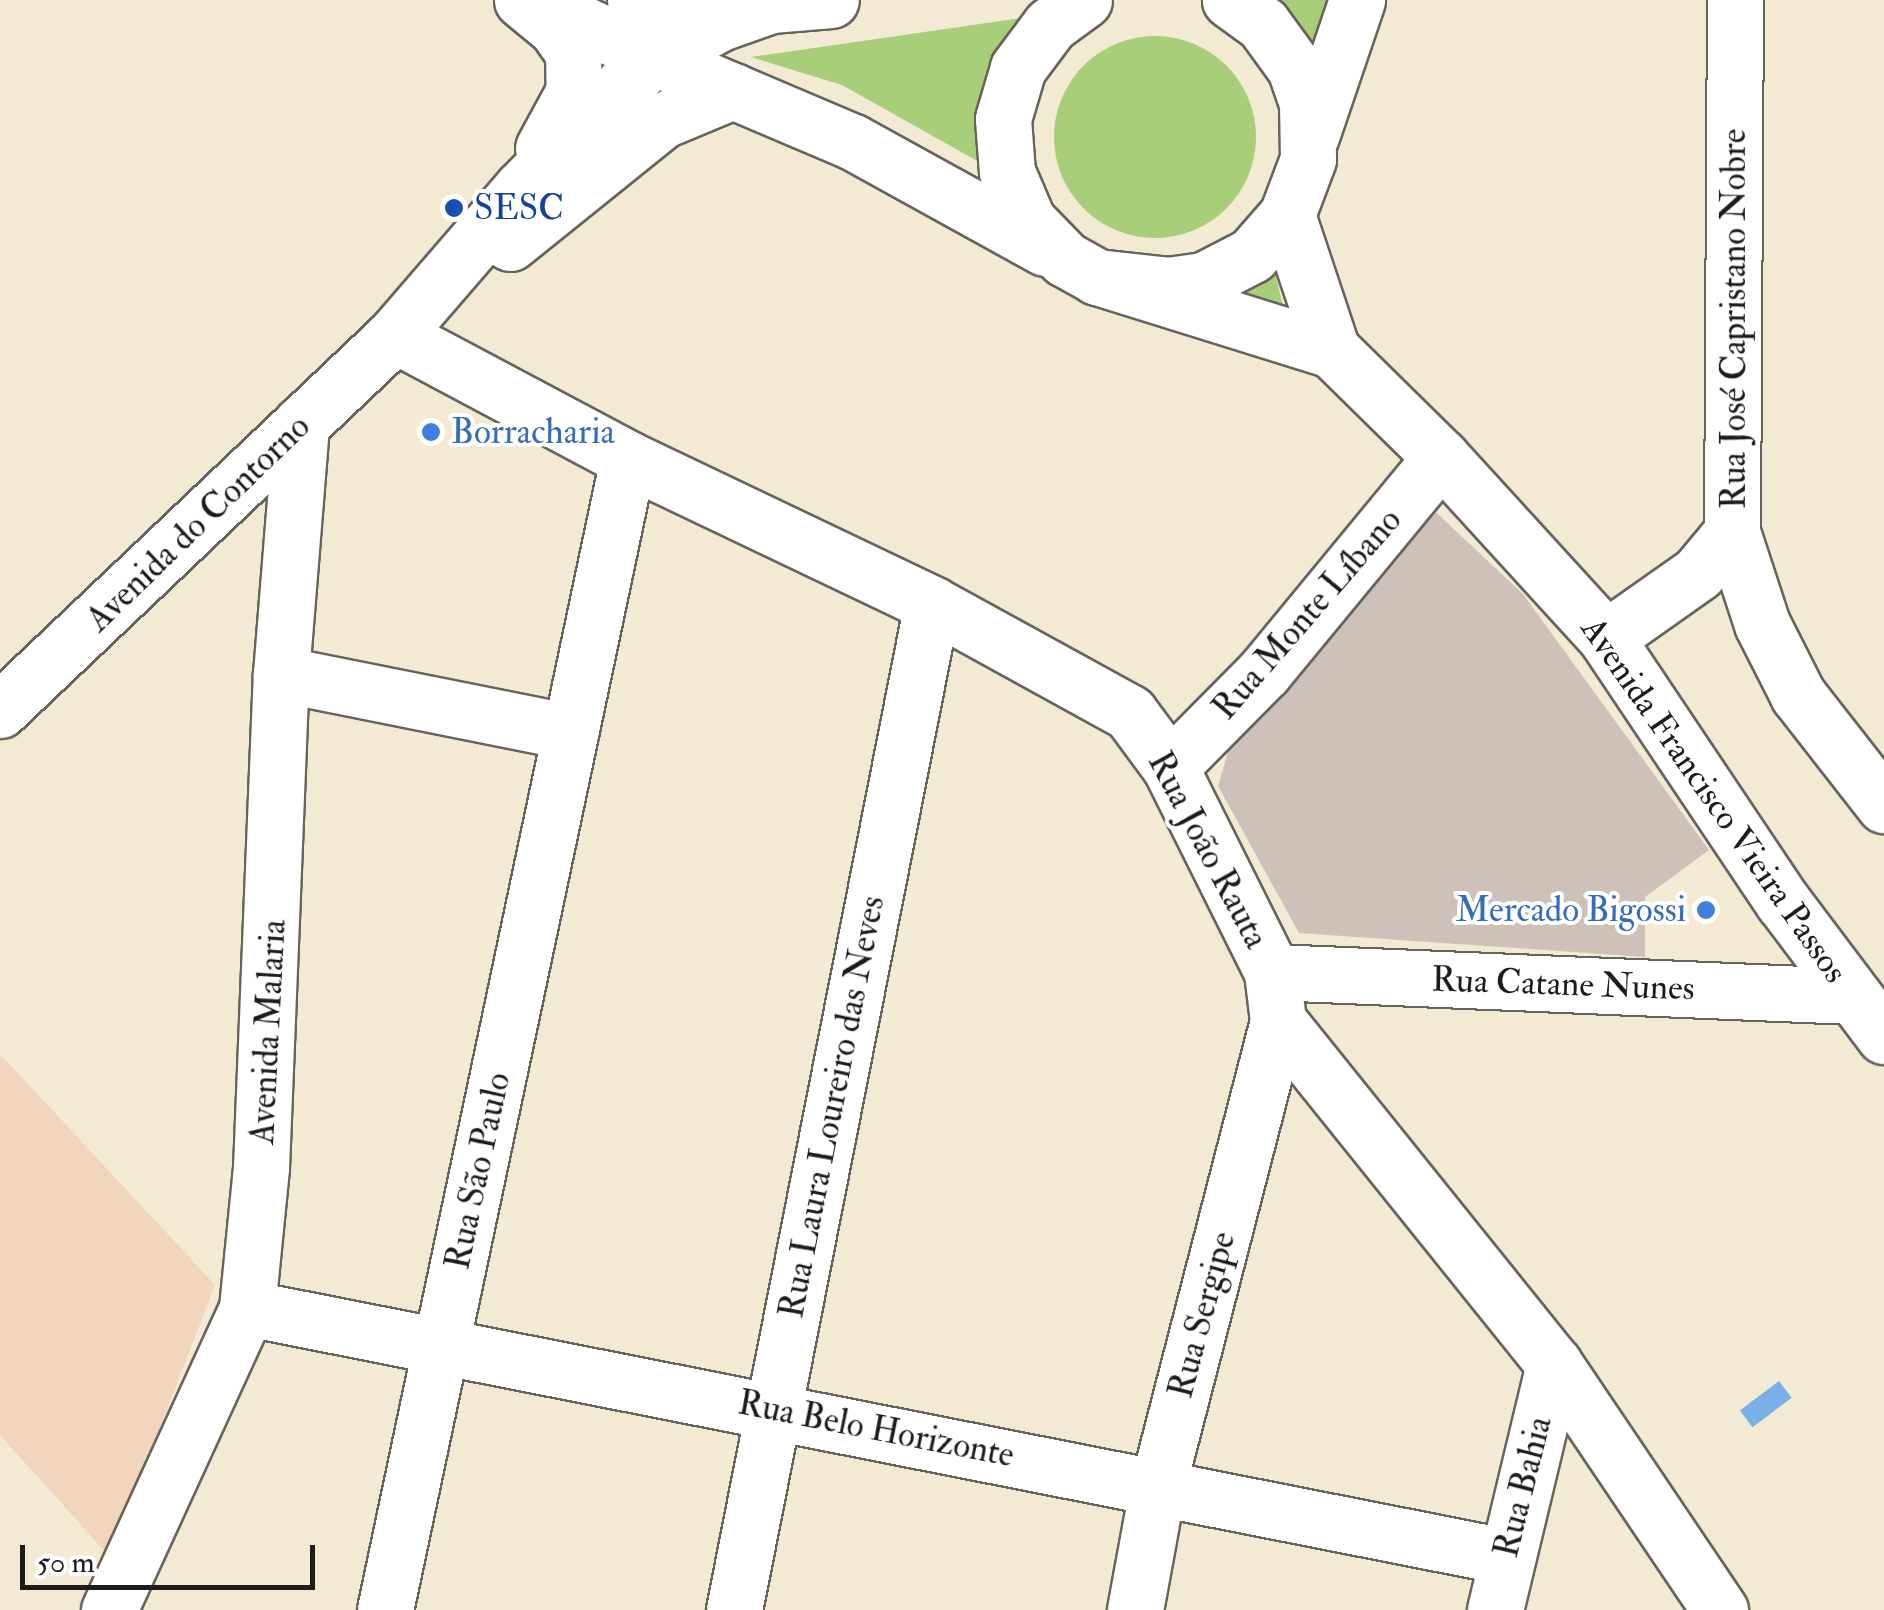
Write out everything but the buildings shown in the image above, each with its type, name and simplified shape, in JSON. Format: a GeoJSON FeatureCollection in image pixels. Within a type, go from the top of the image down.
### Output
{"type":"FeatureCollection","features":[{"type":"Feature","properties":{"kind":"street"},"geometry":{"type":"LineString","coordinates":[[521,188],[574,91],[573,52],[556,28],[522,0]]}},
{"type":"Feature","properties":{"kind":"street"},"geometry":{"type":"LineString","coordinates":[[532,0],[655,58],[853,142],[1081,268],[1168,285],[1204,280],[1252,255],[1287,214],[1357,0]]}},
{"type":"Feature","properties":{"kind":"street"},"geometry":{"type":"LineString","coordinates":[[635,0],[830,0]]}},
{"type":"Feature","properties":{"kind":"street"},"geometry":{"type":"LineString","coordinates":[[1081,268],[1019,205],[1007,172],[1003,119],[1027,52],[1050,25],[1084,0]]}},
{"type":"Feature","properties":{"kind":"street"},"geometry":{"type":"LineString","coordinates":[[1230,0],[1286,52],[1307,103],[1310,139]]}},
{"type":"Feature","properties":{"kind":"street","name":"Rua José Capristano Nobre"},"geometry":{"type":"LineString","coordinates":[[1606,638],[1698,573],[1732,532],[1735,0]]}},
{"type":"Feature","properties":{"kind":"street","name":"Avenida do Contorno"},"geometry":{"type":"LineString","coordinates":[[395,335],[521,188],[655,58],[771,2]]}},
{"type":"Feature","properties":{"kind":"street","name":"Avenida do Contorno"},"geometry":{"type":"LineString","coordinates":[[0,710],[395,335],[663,120],[733,92]]}},
{"type":"Feature","properties":{"kind":"street","name":"Avenida Francisco Vieira Passos"},"geometry":{"type":"LineString","coordinates":[[1287,214],[1332,350]]}},
{"type":"Feature","properties":{"kind":"street","name":"Avenida Francisco Vieira Passos"},"geometry":{"type":"LineString","coordinates":[[1081,268],[1332,350],[1441,457],[1606,638],[1869,1016]]}},
{"type":"Feature","properties":{"kind":"street","name":"Rua João Rauta"},"geometry":{"type":"LineString","coordinates":[[395,335],[628,459],[932,604],[1130,713],[1170,767],[1275,997],[1554,1364],[1720,1610]]}},
{"type":"Feature","properties":{"kind":"street","name":"Avenida Malaria"},"geometry":{"type":"LineString","coordinates":[[109,1610],[246,1308],[261,1168],[280,674],[301,424]]}},
{"type":"Feature","properties":{"kind":"street","name":"Rua Monte Líbano"},"geometry":{"type":"LineString","coordinates":[[1170,767],[1264,672],[1441,457]]}},
{"type":"Feature","properties":{"kind":"street","name":"Rua São Paulo"},"geometry":{"type":"LineString","coordinates":[[385,1610],[628,459]]}},
{"type":"Feature","properties":{"kind":"street"},"geometry":{"type":"LineString","coordinates":[[1732,532],[1762,624],[1798,695],[1884,805]]}},
{"type":"Feature","properties":{"kind":"street","name":"Rua Laura Loureiro das Neves"},"geometry":{"type":"LineString","coordinates":[[734,1610],[932,604]]}},
{"type":"Feature","properties":{"kind":"street"},"geometry":{"type":"LineString","coordinates":[[280,674],[570,732]]}},
{"type":"Feature","properties":{"kind":"street","name":"Rua Catane Nunes"},"geometry":{"type":"LineString","coordinates":[[1275,997],[1869,1016]]}},
{"type":"Feature","properties":{"kind":"street","name":"Rua Sergipe"},"geometry":{"type":"LineString","coordinates":[[1135,1610],[1158,1485],[1275,997]]}},
{"type":"Feature","properties":{"kind":"street","name":"Rua Belo Horizonte"},"geometry":{"type":"LineString","coordinates":[[246,1308],[440,1349],[772,1408],[1504,1556]]}},
{"type":"Feature","properties":{"kind":"street","name":"Rua Bahia"},"geometry":{"type":"LineString","coordinates":[[1495,1610],[1504,1556],[1554,1364]]}},
{"type":"Feature","properties":{"kind":"shaded area"},"geometry":{"type":"Polygon","coordinates":[[[1424,501],[1523,594],[1709,850],[1645,897],[1645,957],[1299,933],[1218,786],[1228,752],[1424,501]]]}},
{"type":"Feature","properties":{"kind":"shaded area"},"geometry":{"type":"Polygon","coordinates":[[[0,1054],[215,1285],[110,1557],[0,1435],[0,1054]]]}},
{"type":"Feature","properties":{"kind":"green space"},"geometry":{"type":"Polygon","coordinates":[[[1249,0],[1334,0],[1303,63],[1249,0]]]}},
{"type":"Feature","properties":{"kind":"green space"},"geometry":{"type":"Polygon","coordinates":[[[1042,15],[995,171],[842,85],[751,57],[1042,15]]]}},
{"type":"Feature","properties":{"kind":"green space"},"geometry":{"type":"Polygon","coordinates":[[[1155,36],[1194,43],[1227,65],[1249,98],[1256,137],[1249,176],[1227,209],[1194,231],[1155,238],[1116,231],[1083,209],[1061,176],[1054,137],[1061,98],[1083,65],[1116,43],[1155,36]]]}},
{"type":"Feature","properties":{"kind":"green space"},"geometry":{"type":"Polygon","coordinates":[[[1269,246],[1288,328],[1216,284],[1269,246]]]}},
{"type":"Feature","properties":{"kind":"water"},"geometry":{"type":"Polygon","coordinates":[[[1779,1381],[1792,1398],[1753,1427],[1740,1410],[1779,1381]]]}},
{"type":"Feature","properties":{"kind":"place","name":"SESC"},"geometry":{"type":"Point","coordinates":[454,208]}},
{"type":"Feature","properties":{"kind":"place","name":"Borracharia"},"geometry":{"type":"Point","coordinates":[431,432]}},
{"type":"Feature","properties":{"kind":"place","name":"Mercado Bigossi"},"geometry":{"type":"Point","coordinates":[1706,910]}}]}
